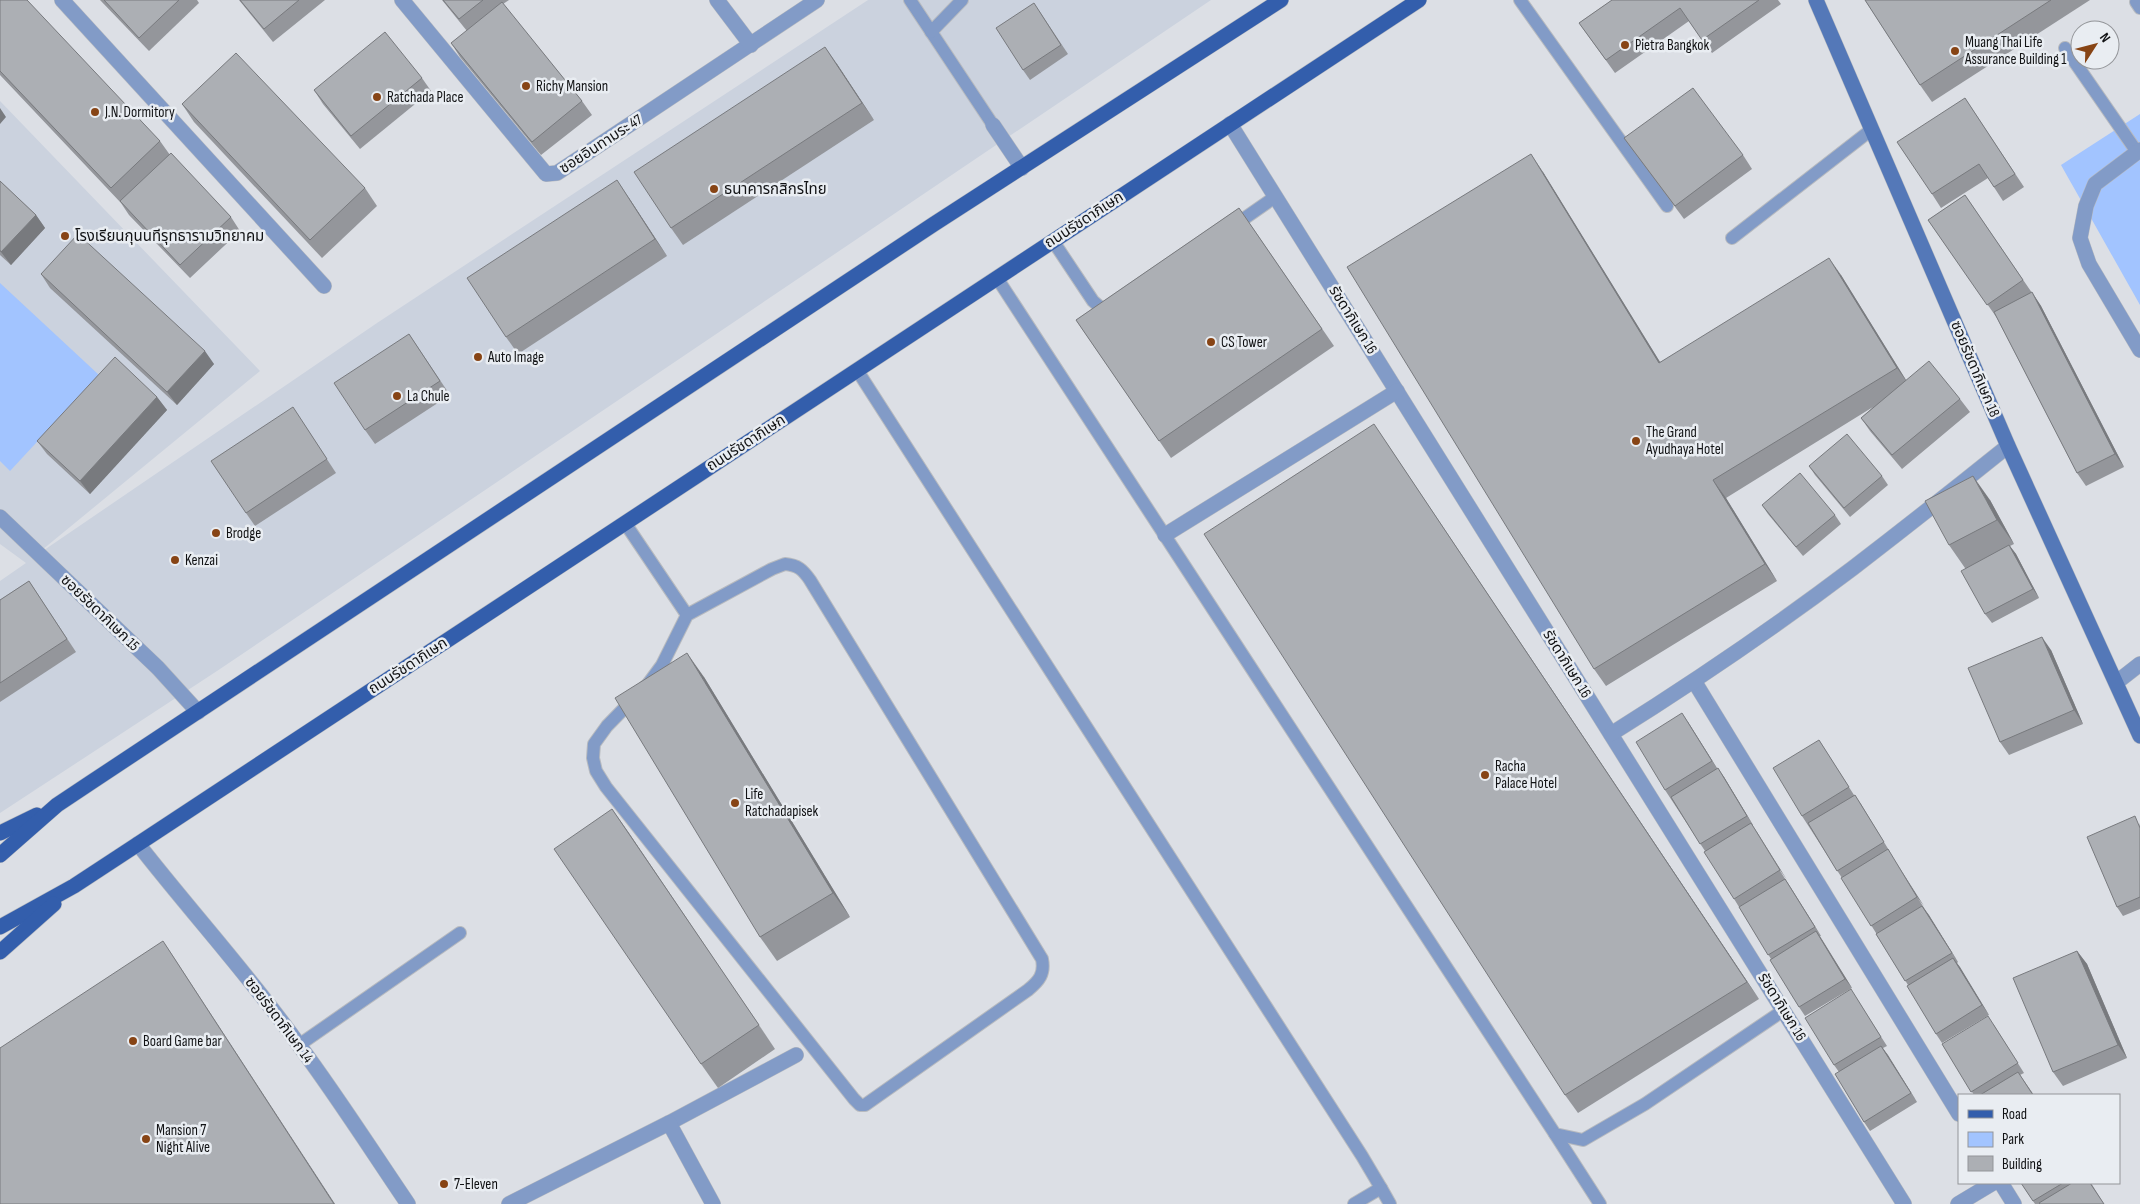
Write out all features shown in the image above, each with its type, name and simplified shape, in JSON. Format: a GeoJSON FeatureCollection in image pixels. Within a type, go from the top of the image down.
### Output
{"type":"FeatureCollection","features":[{"type":"Feature","properties":{"kind":"main road"},"geometry":{"type":"LineString","coordinates":[[0,833],[57,805],[1022,168],[1281,0]]}},
{"type":"Feature","properties":{"kind":"main road","name":"ถนนรัชดาภิเษก"},"geometry":{"type":"LineString","coordinates":[[0,926],[74,886],[1419,0]]}},
{"type":"Feature","properties":{"kind":"main road"},"geometry":{"type":"LineString","coordinates":[[0,855],[57,805]]}},
{"type":"Feature","properties":{"kind":"main road","name":"ถนนรัชดาภิเษก"},"geometry":{"type":"LineString","coordinates":[[0,952],[74,886]]}},
{"type":"Feature","properties":{"kind":"street"},"geometry":{"type":"LineString","coordinates":[[62,0],[324,286]]}},
{"type":"Feature","properties":{"kind":"street","name":"ซอยอินทามระ 47"},"geometry":{"type":"LineString","coordinates":[[402,0],[546,174],[557,173],[817,0]]}},
{"type":"Feature","properties":{"kind":"street"},"geometry":{"type":"LineString","coordinates":[[717,0],[751,45]]}},
{"type":"Feature","properties":{"kind":"street","name":"ซอยรัชดาภิเษก 18"},"geometry":{"type":"LineString","coordinates":[[1816,0],[2008,446],[2140,736]]}},
{"type":"Feature","properties":{"kind":"street","name":"รัชดาภิเษก 16"},"geometry":{"type":"LineString","coordinates":[[1230,124],[1904,1204]]}},
{"type":"Feature","properties":{"kind":"street"},"geometry":{"type":"LineString","coordinates":[[993,125],[1022,168]]}},
{"type":"Feature","properties":{"kind":"street"},"geometry":{"type":"LineString","coordinates":[[2138,151],[2095,184],[2086,206],[2080,238],[2089,264],[2140,350]]}},
{"type":"Feature","properties":{"kind":"street"},"geometry":{"type":"LineString","coordinates":[[1165,535],[1397,391]]}},
{"type":"Feature","properties":{"kind":"street"},"geometry":{"type":"LineString","coordinates":[[1611,734],[1694,681],[1853,568],[2008,446]]}},
{"type":"Feature","properties":{"kind":"street","name":"ซอยรัชดาภิเษก 15"},"geometry":{"type":"LineString","coordinates":[[0,517],[158,668],[198,712]]}},
{"type":"Feature","properties":{"kind":"street"},"geometry":{"type":"LineString","coordinates":[[2117,682],[2140,664]]}},
{"type":"Feature","properties":{"kind":"street"},"geometry":{"type":"LineString","coordinates":[[1694,681],[1958,1112]]}},
{"type":"Feature","properties":{"kind":"street","name":"ซอยรัชดาภิเษก 14"},"geometry":{"type":"LineString","coordinates":[[138,844],[233,959],[299,1045],[408,1204]]}},
{"type":"Feature","properties":{"kind":"street"},"geometry":{"type":"LineString","coordinates":[[510,1204],[796,1055]]}},
{"type":"Feature","properties":{"kind":"street"},"geometry":{"type":"LineString","coordinates":[[668,1123],[713,1204]]}},
{"type":"Feature","properties":{"kind":"street"},"geometry":{"type":"LineString","coordinates":[[1958,1204],[1990,1184]]}},
{"type":"Feature","properties":{"kind":"street"},"geometry":{"type":"LineString","coordinates":[[2002,1184],[2014,1204]]}},
{"type":"Feature","properties":{"kind":"lane"},"geometry":{"type":"LineString","coordinates":[[910,0],[993,125]]}},
{"type":"Feature","properties":{"kind":"lane"},"geometry":{"type":"LineString","coordinates":[[931,32],[962,0]]}},
{"type":"Feature","properties":{"kind":"lane"},"geometry":{"type":"LineString","coordinates":[[1520,0],[1667,206]]}},
{"type":"Feature","properties":{"kind":"lane"},"geometry":{"type":"LineString","coordinates":[[2065,48],[2138,151]]}},
{"type":"Feature","properties":{"kind":"lane"},"geometry":{"type":"LineString","coordinates":[[1732,238],[1871,130]]}},
{"type":"Feature","properties":{"kind":"lane"},"geometry":{"type":"LineString","coordinates":[[1226,232],[1275,197]]}},
{"type":"Feature","properties":{"kind":"lane"},"geometry":{"type":"LineString","coordinates":[[1053,241],[1093,301],[1101,308],[1110,310],[1123,303]]}},
{"type":"Feature","properties":{"kind":"lane"},"geometry":{"type":"LineString","coordinates":[[997,278],[1600,1204]]}},
{"type":"Feature","properties":{"kind":"lane"},"geometry":{"type":"LineString","coordinates":[[857,370],[1390,1204]]}},
{"type":"Feature","properties":{"kind":"lane"},"geometry":{"type":"LineString","coordinates":[[625,523],[687,615]]}},
{"type":"Feature","properties":{"kind":"lane"},"geometry":{"type":"LineString","coordinates":[[785,564],[796,565],[804,571],[1042,959],[1044,969],[1040,980],[1028,990],[865,1105],[860,1105],[848,1092],[606,787],[596,771],[593,758],[594,744],[600,734],[657,671],[669,653],[687,615],[772,568],[785,564]]}},
{"type":"Feature","properties":{"kind":"lane"},"geometry":{"type":"LineString","coordinates":[[299,1045],[460,933]]}},
{"type":"Feature","properties":{"kind":"lane"},"geometry":{"type":"LineString","coordinates":[[1556,1134],[1583,1140],[1645,1104],[1784,1010]]}},
{"type":"Feature","properties":{"kind":"lane"},"geometry":{"type":"LineString","coordinates":[[1354,1204],[1381,1188]]}},
{"type":"Feature","properties":{"kind":"shaded area"},"geometry":{"type":"Polygon","coordinates":[[[868,0],[1211,0],[217,671],[0,813],[0,581],[26,563],[0,544],[0,101],[260,371],[31,559],[377,323],[868,0]]]}},
{"type":"Feature","properties":{"kind":"green space"},"geometry":{"type":"Polygon","coordinates":[[[2140,114],[2140,305],[2061,165],[2140,114]]]}},
{"type":"Feature","properties":{"kind":"green space"},"geometry":{"type":"Polygon","coordinates":[[[0,283],[99,375],[10,471],[0,461],[0,283]]]}},
{"type":"Feature","properties":{"kind":"building"},"geometry":{"type":"Polygon","coordinates":[[[0,0],[27,0],[160,141],[111,188],[0,71],[0,0]]]}},
{"type":"Feature","properties":{"kind":"building"},"geometry":{"type":"Polygon","coordinates":[[[104,0],[179,0],[139,38],[104,0]]]}},
{"type":"Feature","properties":{"kind":"building"},"geometry":{"type":"Polygon","coordinates":[[[240,0],[299,0],[264,29],[240,0]]]}},
{"type":"Feature","properties":{"kind":"building"},"geometry":{"type":"Polygon","coordinates":[[[443,0],[483,0],[459,19],[443,0]]]}},
{"type":"Feature","properties":{"kind":"building"},"geometry":{"type":"Polygon","coordinates":[[[1612,0],[1759,0],[1702,40],[1680,8],[1606,60],[1579,23],[1612,0]]]}},
{"type":"Feature","properties":{"kind":"building","name":"Muang Thai Life Assurance Building 1"},"geometry":{"type":"Polygon","coordinates":[[[1865,0],[2051,0],[1920,85],[1865,0]]]}},
{"type":"Feature","properties":{"kind":"building","name":"Richy Mansion"},"geometry":{"type":"Polygon","coordinates":[[[502,2],[582,101],[532,142],[451,43],[502,2]]]}},
{"type":"Feature","properties":{"kind":"building"},"geometry":{"type":"Polygon","coordinates":[[[1034,3],[1061,45],[1023,70],[996,28],[1034,3]]]}},
{"type":"Feature","properties":{"kind":"building","name":"Ratchada Place"},"geometry":{"type":"Polygon","coordinates":[[[385,32],[422,78],[351,136],[314,90],[385,32]]]}},
{"type":"Feature","properties":{"kind":"building"},"geometry":{"type":"Polygon","coordinates":[[[825,47],[862,103],[671,228],[634,172],[825,47]]]}},
{"type":"Feature","properties":{"kind":"building"},"geometry":{"type":"Polygon","coordinates":[[[236,53],[365,188],[310,240],[182,104],[236,53]]]}},
{"type":"Feature","properties":{"kind":"building"},"geometry":{"type":"Polygon","coordinates":[[[1693,88],[1743,155],[1675,206],[1624,138],[1693,88]]]}},
{"type":"Feature","properties":{"kind":"building"},"geometry":{"type":"Polygon","coordinates":[[[1965,98],[2015,174],[1994,187],[1979,164],[1932,194],[1897,142],[1965,98]]]}},
{"type":"Feature","properties":{"kind":"building"},"geometry":{"type":"Polygon","coordinates":[[[171,153],[231,217],[180,265],[120,201],[171,153]]]}},
{"type":"Feature","properties":{"kind":"building","name":"The Grand Ayudhaya Hotel"},"geometry":{"type":"Polygon","coordinates":[[[1531,154],[1659,363],[1829,258],[1897,368],[1713,480],[1765,564],[1594,669],[1347,267],[1531,154]]]}},
{"type":"Feature","properties":{"kind":"building"},"geometry":{"type":"Polygon","coordinates":[[[617,180],[655,239],[506,337],[467,278],[617,180]]]}},
{"type":"Feature","properties":{"kind":"building"},"geometry":{"type":"Polygon","coordinates":[[[0,181],[36,215],[1,252],[0,250],[0,181]]]}},
{"type":"Feature","properties":{"kind":"building"},"geometry":{"type":"Polygon","coordinates":[[[1965,195],[2023,280],[1987,305],[1928,220],[1965,195]]]}},
{"type":"Feature","properties":{"kind":"building","name":"CS Tower"},"geometry":{"type":"Polygon","coordinates":[[[1239,208],[1322,329],[1159,441],[1076,320],[1239,208]]]}},
{"type":"Feature","properties":{"kind":"building"},"geometry":{"type":"Polygon","coordinates":[[[78,234],[205,351],[167,392],[41,274],[78,234]]]}},
{"type":"Feature","properties":{"kind":"building"},"geometry":{"type":"Polygon","coordinates":[[[2032,292],[2115,454],[2077,473],[1994,312],[2032,292]]]}},
{"type":"Feature","properties":{"kind":"building","name":"La Chule"},"geometry":{"type":"Polygon","coordinates":[[[409,334],[440,381],[365,430],[334,383],[409,334]]]}},
{"type":"Feature","properties":{"kind":"building"},"geometry":{"type":"Polygon","coordinates":[[[115,357],[157,397],[80,481],[37,441],[115,357]]]}},
{"type":"Feature","properties":{"kind":"building"},"geometry":{"type":"Polygon","coordinates":[[[1929,361],[1960,399],[1892,455],[1861,418],[1929,361]]]}},
{"type":"Feature","properties":{"kind":"building"},"geometry":{"type":"Polygon","coordinates":[[[293,407],[327,459],[246,513],[211,461],[293,407]]]}},
{"type":"Feature","properties":{"kind":"building","name":"Racha Palace Hotel"},"geometry":{"type":"Polygon","coordinates":[[[1374,424],[1747,982],[1565,1095],[1204,534],[1374,424]]]}},
{"type":"Feature","properties":{"kind":"building"},"geometry":{"type":"Polygon","coordinates":[[[1847,434],[1882,476],[1844,508],[1809,466],[1847,434]]]}},
{"type":"Feature","properties":{"kind":"building"},"geometry":{"type":"Polygon","coordinates":[[[1800,473],[1835,515],[1796,547],[1762,505],[1800,473]]]}},
{"type":"Feature","properties":{"kind":"building"},"geometry":{"type":"Polygon","coordinates":[[[1973,476],[1997,520],[1949,545],[1925,501],[1973,476]]]}},
{"type":"Feature","properties":{"kind":"building"},"geometry":{"type":"Polygon","coordinates":[[[2009,545],[2033,589],[1985,614],[1961,571],[2009,545]]]}},
{"type":"Feature","properties":{"kind":"building"},"geometry":{"type":"Polygon","coordinates":[[[29,581],[67,639],[0,683],[0,600],[29,581]]]}},
{"type":"Feature","properties":{"kind":"building"},"geometry":{"type":"Polygon","coordinates":[[[2042,637],[2074,710],[2000,742],[1968,668],[2042,637]]]}},
{"type":"Feature","properties":{"kind":"building"},"geometry":{"type":"Polygon","coordinates":[[[687,653],[833,893],[760,937],[615,698],[687,653]]]}},
{"type":"Feature","properties":{"kind":"building"},"geometry":{"type":"Polygon","coordinates":[[[1682,713],[1712,761],[1665,790],[1636,742],[1682,713]]]}},
{"type":"Feature","properties":{"kind":"building"},"geometry":{"type":"Polygon","coordinates":[[[1819,740],[1849,787],[1802,816],[1773,768],[1819,740]]]}},
{"type":"Feature","properties":{"kind":"building"},"geometry":{"type":"Polygon","coordinates":[[[1718,768],[1747,816],[1700,844],[1671,797],[1718,768]]]}},
{"type":"Feature","properties":{"kind":"building"},"geometry":{"type":"Polygon","coordinates":[[[1855,795],[1884,842],[1837,871],[1808,823],[1855,795]]]}},
{"type":"Feature","properties":{"kind":"building"},"geometry":{"type":"Polygon","coordinates":[[[612,809],[759,1025],[701,1064],[554,849],[612,809]]]}},
{"type":"Feature","properties":{"kind":"building"},"geometry":{"type":"Polygon","coordinates":[[[2135,816],[2140,828],[2140,897],[2117,907],[2087,837],[2135,816]]]}},
{"type":"Feature","properties":{"kind":"building"},"geometry":{"type":"Polygon","coordinates":[[[1751,823],[1780,870],[1734,899],[1704,852],[1751,823]]]}},
{"type":"Feature","properties":{"kind":"building"},"geometry":{"type":"Polygon","coordinates":[[[1888,849],[1917,897],[1871,926],[1841,878],[1888,849]]]}},
{"type":"Feature","properties":{"kind":"building"},"geometry":{"type":"Polygon","coordinates":[[[1785,879],[1815,927],[1768,955],[1739,907],[1785,879]]]}},
{"type":"Feature","properties":{"kind":"building"},"geometry":{"type":"Polygon","coordinates":[[[1922,906],[1952,953],[1905,981],[1876,934],[1922,906]]]}},
{"type":"Feature","properties":{"kind":"building"},"geometry":{"type":"Polygon","coordinates":[[[1816,931],[1845,979],[1799,1007],[1770,960],[1816,931]]]}},
{"type":"Feature","properties":{"kind":"building","name":"Mansion 7 Night Alive"},"geometry":{"type":"Polygon","coordinates":[[[163,941],[334,1204],[0,1204],[0,1048],[163,941]]]}},
{"type":"Feature","properties":{"kind":"building"},"geometry":{"type":"Polygon","coordinates":[[[2077,951],[2118,1045],[2053,1072],[2013,978],[2077,951]]]}},
{"type":"Feature","properties":{"kind":"building"},"geometry":{"type":"Polygon","coordinates":[[[1953,958],[1982,1005],[1936,1034],[1907,986],[1953,958]]]}},
{"type":"Feature","properties":{"kind":"building"},"geometry":{"type":"Polygon","coordinates":[[[1851,989],[1881,1037],[1834,1065],[1805,1018],[1851,989]]]}},
{"type":"Feature","properties":{"kind":"building"},"geometry":{"type":"Polygon","coordinates":[[[1988,1016],[2018,1063],[1971,1092],[1942,1044],[1988,1016]]]}},
{"type":"Feature","properties":{"kind":"building"},"geometry":{"type":"Polygon","coordinates":[[[1881,1046],[1911,1093],[1864,1122],[1835,1074],[1881,1046]]]}},
{"type":"Feature","properties":{"kind":"building"},"geometry":{"type":"Polygon","coordinates":[[[2018,1072],[2032,1094],[1982,1094],[2018,1072]]]}},
{"type":"Feature","properties":{"kind":"building"},"geometry":{"type":"Polygon","coordinates":[[[2022,1184],[2061,1184],[2033,1201],[2022,1184]]]}},
{"type":"Feature","properties":{"kind":"building"},"geometry":{"type":"Polygon","coordinates":[[[2070,1184],[2091,1184],[2104,1204],[2040,1204],[2070,1184]]]}},
{"type":"Feature","properties":{"kind":"place","name":"Pietra Bangkok"},"geometry":{"type":"Point","coordinates":[1625,45]}},
{"type":"Feature","properties":{"kind":"place","name":"Muang Thai Life Assurance Building 1"},"geometry":{"type":"Point","coordinates":[1955,51]}},
{"type":"Feature","properties":{"kind":"place","name":"Richy Mansion"},"geometry":{"type":"Point","coordinates":[526,86]}},
{"type":"Feature","properties":{"kind":"place","name":"Ratchada Place"},"geometry":{"type":"Point","coordinates":[377,97]}},
{"type":"Feature","properties":{"kind":"place","name":"J.N. Dormitory"},"geometry":{"type":"Point","coordinates":[95,112]}},
{"type":"Feature","properties":{"kind":"place","name":"ธนาคารกสิกรไทย"},"geometry":{"type":"Point","coordinates":[714,189]}},
{"type":"Feature","properties":{"kind":"place","name":"โรงเรียนกุนนทีรุทธารามวิทยาคม"},"geometry":{"type":"Point","coordinates":[65,236]}},
{"type":"Feature","properties":{"kind":"place","name":"CS Tower"},"geometry":{"type":"Point","coordinates":[1211,342]}},
{"type":"Feature","properties":{"kind":"place","name":"Auto Image"},"geometry":{"type":"Point","coordinates":[478,357]}},
{"type":"Feature","properties":{"kind":"place","name":"La Chule"},"geometry":{"type":"Point","coordinates":[397,396]}},
{"type":"Feature","properties":{"kind":"place","name":"The Grand Ayudhaya Hotel"},"geometry":{"type":"Point","coordinates":[1636,441]}},
{"type":"Feature","properties":{"kind":"place","name":"Brodge"},"geometry":{"type":"Point","coordinates":[216,533]}},
{"type":"Feature","properties":{"kind":"place","name":"Kenzai"},"geometry":{"type":"Point","coordinates":[175,560]}},
{"type":"Feature","properties":{"kind":"place","name":"Racha Palace Hotel"},"geometry":{"type":"Point","coordinates":[1485,775]}},
{"type":"Feature","properties":{"kind":"place","name":"Life Ratchadapisek"},"geometry":{"type":"Point","coordinates":[735,803]}},
{"type":"Feature","properties":{"kind":"place","name":"Board Game bar"},"geometry":{"type":"Point","coordinates":[133,1041]}},
{"type":"Feature","properties":{"kind":"place","name":"Mansion 7 Night Alive"},"geometry":{"type":"Point","coordinates":[146,1139]}},
{"type":"Feature","properties":{"kind":"place","name":"7-Eleven"},"geometry":{"type":"Point","coordinates":[444,1184]}}]}
